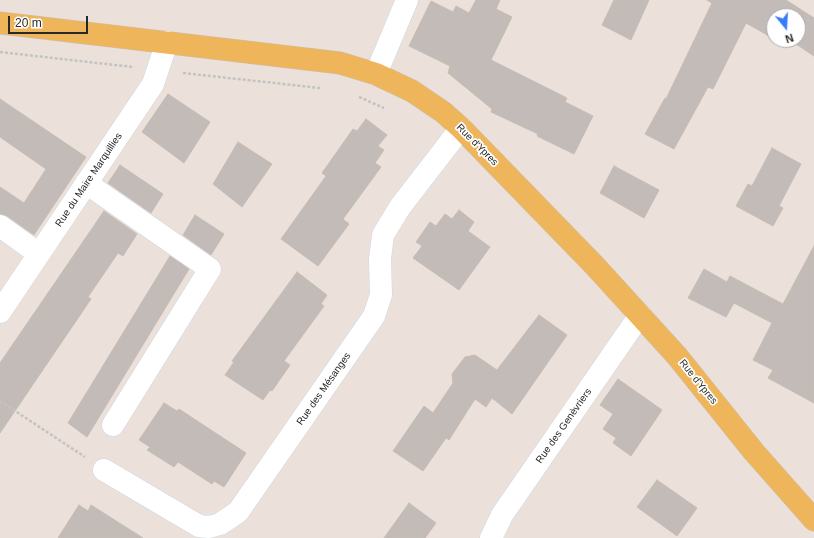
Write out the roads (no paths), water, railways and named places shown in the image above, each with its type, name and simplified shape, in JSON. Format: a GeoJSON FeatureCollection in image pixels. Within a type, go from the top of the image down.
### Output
{"type":"FeatureCollection","features":[{"type":"Feature","properties":{"kind":"main road","name":"Rue d'Ypres"},"geometry":{"type":"LineString","coordinates":[[0,23],[340,62],[376,74],[422,97],[461,128],[640,315],[677,356],[754,452],[814,520]]}},
{"type":"Feature","properties":{"kind":"street"},"geometry":{"type":"LineString","coordinates":[[376,74],[407,0]]}},
{"type":"Feature","properties":{"kind":"street","name":"Rue du Maire Marquillies"},"geometry":{"type":"LineString","coordinates":[[0,312],[153,84],[167,42]]}},
{"type":"Feature","properties":{"kind":"street","name":"Rue des Mésanges"},"geometry":{"type":"LineString","coordinates":[[104,470],[199,526],[220,524],[238,512],[374,316],[381,295],[380,259],[383,235],[400,207],[461,128]]}},
{"type":"Feature","properties":{"kind":"street"},"geometry":{"type":"LineString","coordinates":[[86,183],[210,269],[113,425]]}},
{"type":"Feature","properties":{"kind":"street"},"geometry":{"type":"LineString","coordinates":[[0,226],[39,254]]}},
{"type":"Feature","properties":{"kind":"street","name":"Rue des Genèvriers"},"geometry":{"type":"LineString","coordinates":[[491,538],[502,515],[640,315]]}}]}
